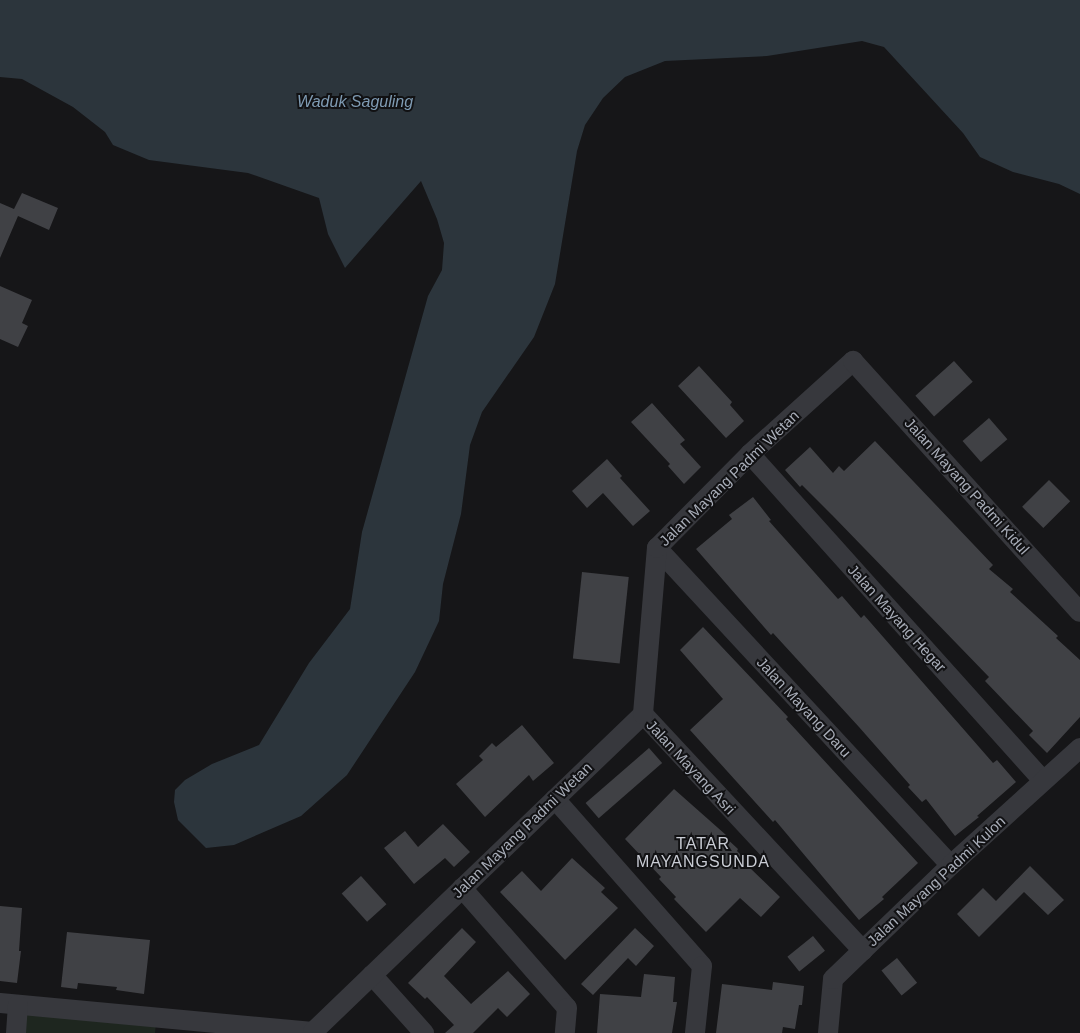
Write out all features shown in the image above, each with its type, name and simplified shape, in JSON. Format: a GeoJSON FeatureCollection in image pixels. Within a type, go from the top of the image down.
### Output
{"type":"FeatureCollection","features":[{"type":"Feature","properties":{"kind":"street","name":"Jalan Mayang Padmi Wetan"},"geometry":{"type":"LineString","coordinates":[[9,1004],[167,1026],[313,1033],[643,714],[657,548],[750,454],[853,361]]}},
{"type":"Feature","properties":{"kind":"street","name":"Jalan Mayang Padmi Kidul"},"geometry":{"type":"LineString","coordinates":[[853,361],[1080,612]]}},
{"type":"Feature","properties":{"kind":"street","name":"Jalan Mayang Hegar"},"geometry":{"type":"LineString","coordinates":[[750,454],[1043,781]]}},
{"type":"Feature","properties":{"kind":"street","name":"Jalan Mayang Daru"},"geometry":{"type":"LineString","coordinates":[[657,548],[951,865]]}},
{"type":"Feature","properties":{"kind":"street","name":"Jalan Mayang Asri"},"geometry":{"type":"LineString","coordinates":[[643,714],[863,951]]}},
{"type":"Feature","properties":{"kind":"street","name":"Jalan Mayang Padmi Kulon"},"geometry":{"type":"LineString","coordinates":[[828,1033],[833,979],[951,865],[1080,748]]}},
{"type":"Feature","properties":{"kind":"street"},"geometry":{"type":"LineString","coordinates":[[555,799],[702,966],[695,1033]]}},
{"type":"Feature","properties":{"kind":"street"},"geometry":{"type":"LineString","coordinates":[[462,888],[567,1008],[565,1033]]}},
{"type":"Feature","properties":{"kind":"street"},"geometry":{"type":"LineString","coordinates":[[372,975],[424,1033]]}},
{"type":"Feature","properties":{"kind":"street"},"geometry":{"type":"LineString","coordinates":[[9,1004],[16,1033]]}},
{"type":"Feature","properties":{"kind":"shaded area"},"geometry":{"type":"Polygon","coordinates":[[[26,1012],[156,1023],[155,1033],[24,1033],[26,1012]]]}},
{"type":"Feature","properties":{"kind":"water","name":"Waduk Saguling"},"geometry":{"type":"Polygon","coordinates":[[[0,0],[1080,0],[1080,194],[1059,184],[1013,172],[980,157],[963,133],[884,47],[862,41],[767,56],[665,61],[625,77],[603,98],[585,125],[577,151],[555,284],[534,337],[482,412],[470,445],[461,514],[443,584],[439,621],[415,672],[347,775],[301,816],[234,845],[206,848],[178,820],[174,802],[175,790],[185,780],[212,764],[259,745],[309,663],[350,609],[362,532],[428,296],[442,270],[444,243],[437,219],[421,181],[345,268],[328,234],[319,198],[248,173],[149,160],[113,145],[105,132],[73,107],[22,79],[0,77],[0,0]]]}},
{"type":"Feature","properties":{"kind":"building"},"geometry":{"type":"Polygon","coordinates":[[[22,193],[58,208],[49,230],[18,216],[0,258],[0,203],[14,209],[22,193]]]}},
{"type":"Feature","properties":{"kind":"building"},"geometry":{"type":"Polygon","coordinates":[[[0,286],[32,300],[22,323],[28,326],[18,347],[0,339],[0,286]]]}},
{"type":"Feature","properties":{"kind":"building"},"geometry":{"type":"Polygon","coordinates":[[[954,361],[973,382],[934,417],[915,396],[954,361]]]}},
{"type":"Feature","properties":{"kind":"building"},"geometry":{"type":"Polygon","coordinates":[[[699,366],[732,402],[730,405],[744,421],[726,438],[678,386],[699,366]]]}},
{"type":"Feature","properties":{"kind":"building"},"geometry":{"type":"Polygon","coordinates":[[[652,403],[685,440],[680,444],[701,467],[684,484],[668,466],[670,464],[631,422],[652,403]]]}},
{"type":"Feature","properties":{"kind":"building"},"geometry":{"type":"Polygon","coordinates":[[[989,418],[1007,439],[981,462],[963,441],[989,418]]]}},
{"type":"Feature","properties":{"kind":"building"},"geometry":{"type":"Polygon","coordinates":[[[875,441],[993,565],[989,569],[1013,589],[1010,592],[1058,636],[1056,638],[1080,660],[1080,717],[1047,753],[1029,735],[1033,731],[985,681],[989,677],[832,515],[802,485],[800,487],[785,470],[810,447],[833,473],[839,466],[844,471],[875,441]]]}},
{"type":"Feature","properties":{"kind":"building"},"geometry":{"type":"Polygon","coordinates":[[[607,459],[622,476],[620,478],[650,511],[633,526],[603,493],[587,508],[572,491],[607,459]]]}},
{"type":"Feature","properties":{"kind":"building"},"geometry":{"type":"Polygon","coordinates":[[[1049,480],[1070,501],[1043,528],[1022,507],[1049,480]]]}},
{"type":"Feature","properties":{"kind":"building"},"geometry":{"type":"Polygon","coordinates":[[[753,497],[771,520],[769,521],[838,599],[842,596],[861,618],[864,615],[993,763],[997,760],[1016,782],[977,816],[979,817],[955,836],[926,799],[922,802],[908,787],[910,785],[859,727],[773,633],[771,635],[696,549],[732,519],[729,515],[753,497]]]}},
{"type":"Feature","properties":{"kind":"building"},"geometry":{"type":"Polygon","coordinates":[[[582,572],[629,577],[620,663],[573,659],[582,572]]]}},
{"type":"Feature","properties":{"kind":"building"},"geometry":{"type":"Polygon","coordinates":[[[703,627],[788,717],[786,719],[918,863],[882,897],[884,899],[859,920],[775,820],[773,822],[690,730],[723,699],[680,650],[703,627]]]}},
{"type":"Feature","properties":{"kind":"building"},"geometry":{"type":"Polygon","coordinates":[[[522,725],[554,763],[533,781],[529,775],[485,817],[456,784],[483,760],[479,756],[492,743],[496,747],[522,725]]]}},
{"type":"Feature","properties":{"kind":"building"},"geometry":{"type":"Polygon","coordinates":[[[649,748],[662,763],[599,818],[586,803],[649,748]]]}},
{"type":"Feature","properties":{"kind":"building"},"geometry":{"type":"Polygon","coordinates":[[[674,789],[726,835],[724,836],[751,865],[749,867],[780,897],[761,917],[740,898],[706,932],[674,899],[676,897],[659,879],[661,877],[625,839],[674,789]]]}},
{"type":"Feature","properties":{"kind":"building"},"geometry":{"type":"Polygon","coordinates":[[[443,824],[470,852],[454,867],[445,858],[414,884],[384,848],[405,831],[418,847],[443,824]]]}},
{"type":"Feature","properties":{"kind":"building"},"geometry":{"type":"Polygon","coordinates":[[[572,858],[605,888],[601,892],[618,908],[565,960],[500,892],[522,871],[541,891],[572,858]]]}},
{"type":"Feature","properties":{"kind":"building"},"geometry":{"type":"Polygon","coordinates":[[[1030,866],[1064,900],[1048,915],[1024,892],[979,937],[957,914],[983,888],[996,901],[1030,866]]]}},
{"type":"Feature","properties":{"kind":"building"},"geometry":{"type":"Polygon","coordinates":[[[361,876],[386,904],[367,922],[342,893],[361,876]]]}},
{"type":"Feature","properties":{"kind":"building"},"geometry":{"type":"Polygon","coordinates":[[[0,906],[22,908],[19,951],[21,951],[17,983],[0,981],[0,906]]]}},
{"type":"Feature","properties":{"kind":"building"},"geometry":{"type":"Polygon","coordinates":[[[462,928],[476,942],[444,976],[471,1004],[508,971],[530,994],[507,1017],[498,1008],[473,1033],[445,1033],[454,1025],[427,997],[425,999],[408,983],[462,928]]]}},
{"type":"Feature","properties":{"kind":"building"},"geometry":{"type":"Polygon","coordinates":[[[635,928],[654,946],[636,966],[628,958],[593,995],[581,984],[635,928]]]}},
{"type":"Feature","properties":{"kind":"building"},"geometry":{"type":"Polygon","coordinates":[[[67,932],[150,940],[144,994],[116,990],[117,987],[78,983],[77,989],[61,987],[67,932]]]}},
{"type":"Feature","properties":{"kind":"building"},"geometry":{"type":"Polygon","coordinates":[[[813,936],[825,951],[799,972],[787,957],[813,936]]]}},
{"type":"Feature","properties":{"kind":"building"},"geometry":{"type":"Polygon","coordinates":[[[897,958],[917,983],[902,995],[881,971],[897,958]]]}},
{"type":"Feature","properties":{"kind":"building"},"geometry":{"type":"Polygon","coordinates":[[[644,974],[675,977],[673,1002],[677,1002],[672,1033],[597,1033],[600,994],[641,997],[644,974]]]}},
{"type":"Feature","properties":{"kind":"building"},"geometry":{"type":"Polygon","coordinates":[[[773,982],[804,986],[802,1005],[799,1005],[795,1029],[783,1027],[782,1033],[716,1033],[722,984],[772,990],[773,982]]]}},
{"type":"Feature","properties":{"kind":"district","name":"TATAR MAYANGSUNDA"},"geometry":{"type":"Point","coordinates":[703,853]}}]}
